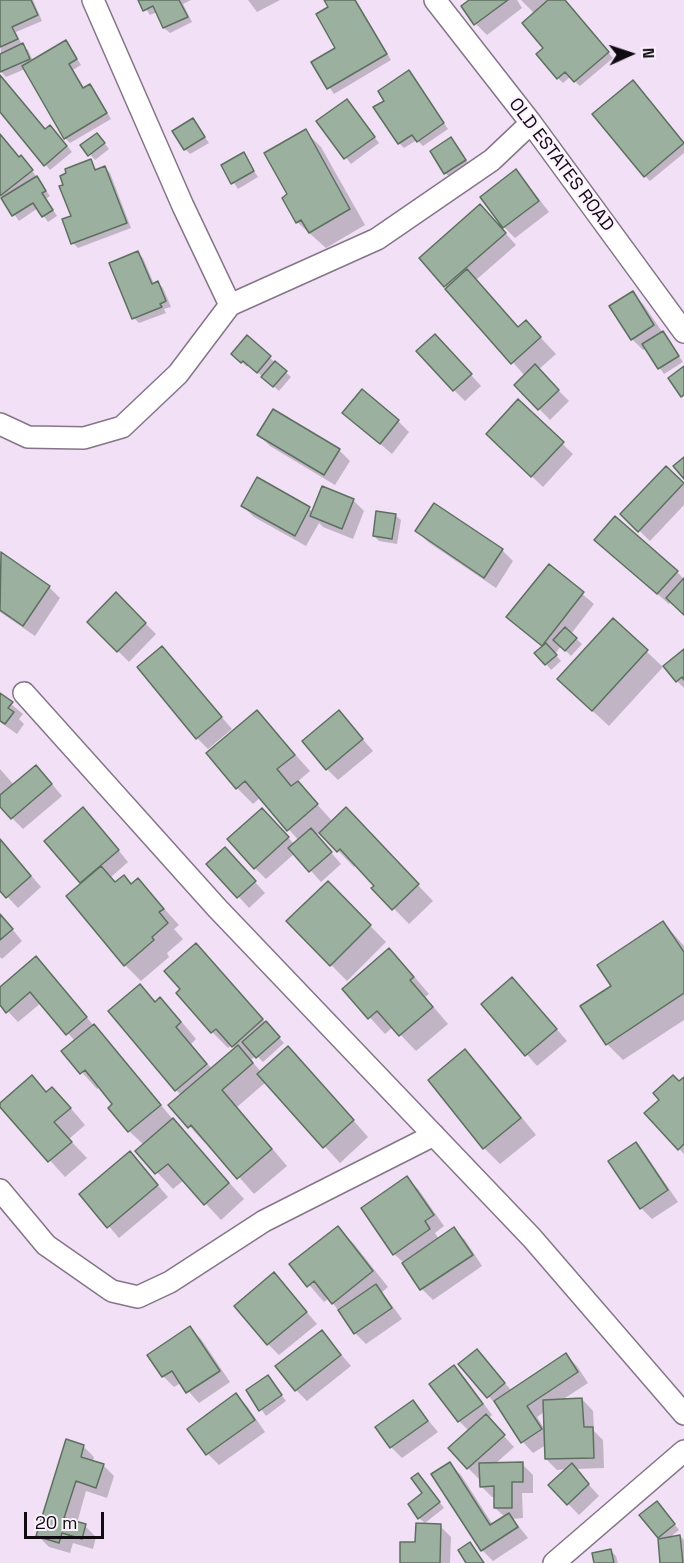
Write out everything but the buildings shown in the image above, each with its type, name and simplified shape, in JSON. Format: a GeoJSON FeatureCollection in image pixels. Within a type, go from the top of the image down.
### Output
{"type":"FeatureCollection","features":[{"type":"Feature","properties":{"kind":"street"},"geometry":{"type":"LineString","coordinates":[[93,0],[183,206],[230,304]]}},
{"type":"Feature","properties":{"kind":"street","name":"OLD ESTATES ROAD"},"geometry":{"type":"LineString","coordinates":[[435,0],[531,123],[684,332]]}},
{"type":"Feature","properties":{"kind":"street"},"geometry":{"type":"LineString","coordinates":[[0,424],[28,437],[84,438],[122,427],[178,374],[230,304],[377,239],[492,160],[531,123]]}},
{"type":"Feature","properties":{"kind":"street"},"geometry":{"type":"LineString","coordinates":[[24,693],[217,908],[532,1238],[684,1414]]}},
{"type":"Feature","properties":{"kind":"street"},"geometry":{"type":"LineString","coordinates":[[0,1190],[46,1245],[112,1291],[138,1297],[170,1282],[264,1221],[434,1135]]}},
{"type":"Feature","properties":{"kind":"street"},"geometry":{"type":"LineString","coordinates":[[555,1563],[684,1451]]}}]}
